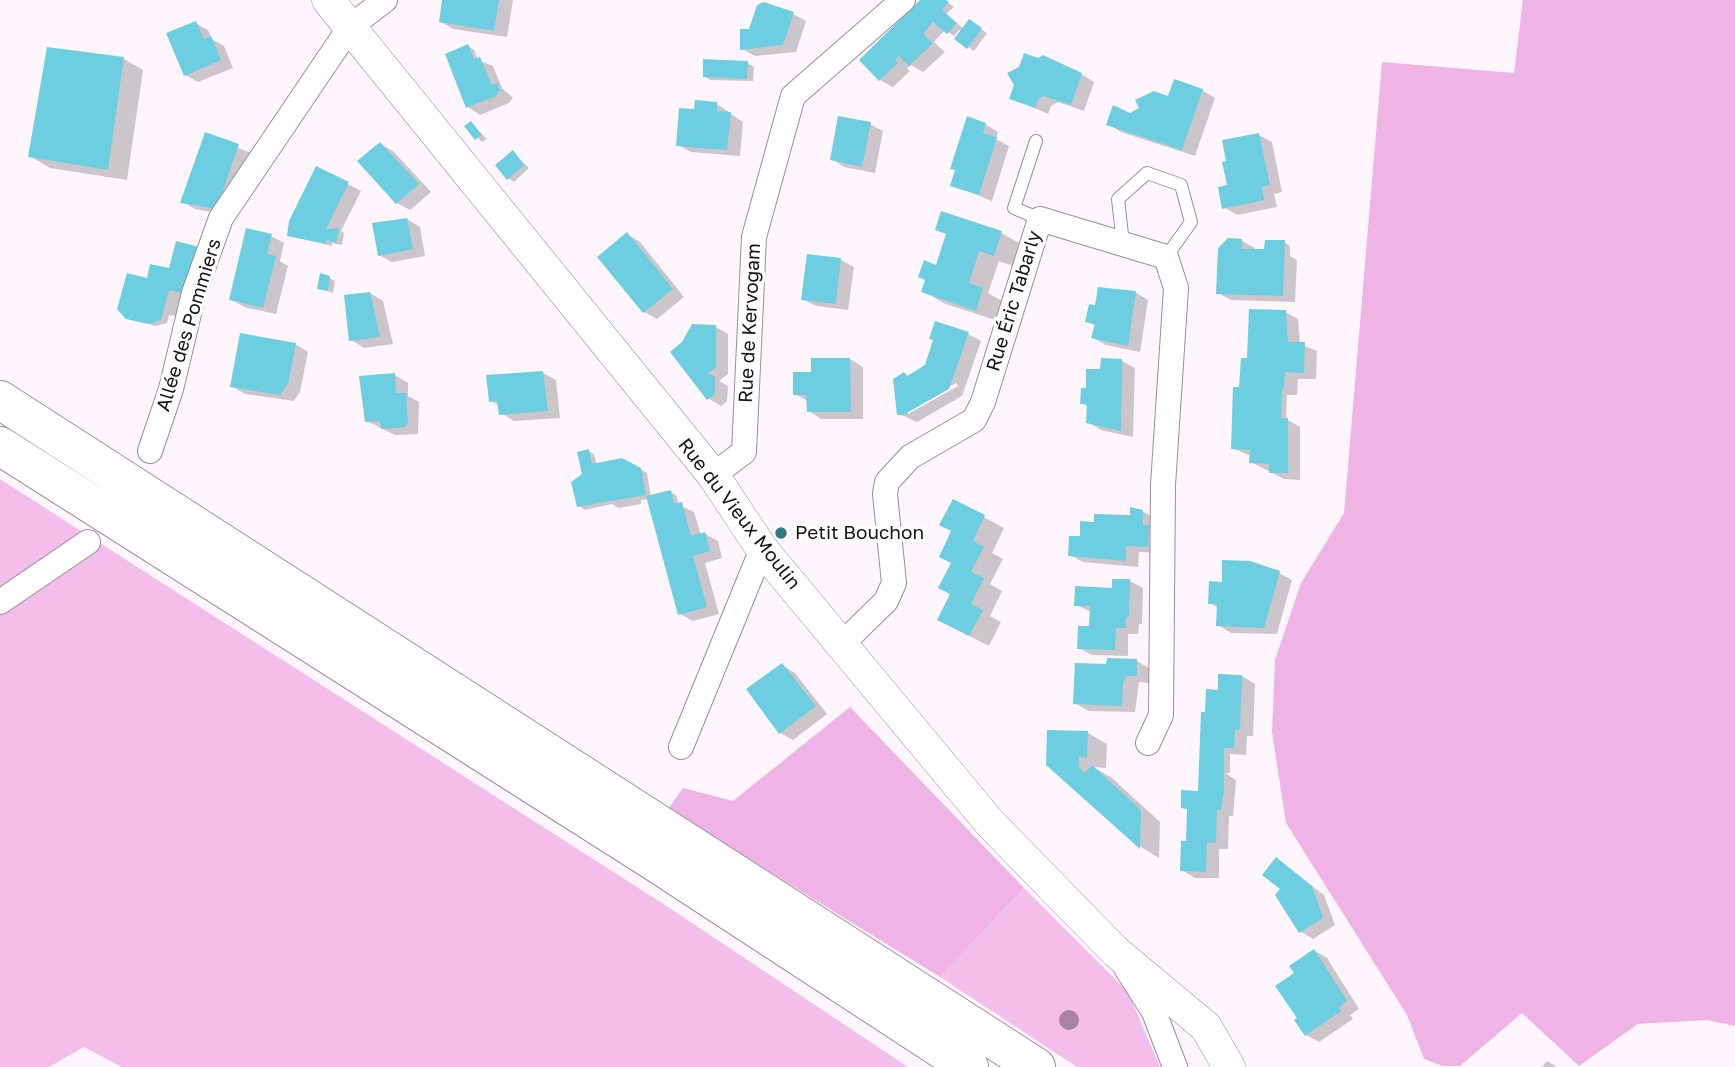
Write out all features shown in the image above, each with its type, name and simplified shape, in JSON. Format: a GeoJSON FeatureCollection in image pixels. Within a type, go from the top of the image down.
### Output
{"type":"FeatureCollection","features":[{"type":"Feature","properties":{"kind":"main road"},"geometry":{"type":"LineString","coordinates":[[0,400],[1037,1067]]}},
{"type":"Feature","properties":{"kind":"main road"},"geometry":{"type":"LineString","coordinates":[[0,446],[652,860],[969,1067]]}},
{"type":"Feature","properties":{"kind":"street","name":"Rue du Vieux Moulin"},"geometry":{"type":"LineString","coordinates":[[328,0],[713,475],[762,549],[843,643],[863,672],[990,823],[1116,952],[1206,1027],[1229,1067]]}},
{"type":"Feature","properties":{"kind":"street"},"geometry":{"type":"LineString","coordinates":[[350,27],[385,0]]}},
{"type":"Feature","properties":{"kind":"street","name":"Rue de Kervogam"},"geometry":{"type":"LineString","coordinates":[[713,475],[744,452],[754,237],[793,96],[903,0]]}},
{"type":"Feature","properties":{"kind":"street","name":"Allée des Pommiers"},"geometry":{"type":"LineString","coordinates":[[150,451],[171,389],[194,293],[221,218],[350,27]]}},
{"type":"Feature","properties":{"kind":"street","name":"Rue Éric Tabarly"},"geometry":{"type":"LineString","coordinates":[[843,643],[886,601],[894,583],[885,495],[887,482],[910,457],[974,420],[983,402],[1040,219],[1166,257]]}},
{"type":"Feature","properties":{"kind":"street"},"geometry":{"type":"LineString","coordinates":[[1148,743],[1161,715],[1163,485],[1176,288],[1166,257]]}},
{"type":"Feature","properties":{"kind":"street"},"geometry":{"type":"LineString","coordinates":[[0,602],[88,542]]}},
{"type":"Feature","properties":{"kind":"street"},"geometry":{"type":"LineString","coordinates":[[681,747],[762,549]]}},
{"type":"Feature","properties":{"kind":"street"},"geometry":{"type":"LineString","coordinates":[[1116,952],[1154,1012],[1175,1067]]}},
{"type":"Feature","properties":{"kind":"lane"},"geometry":{"type":"LineString","coordinates":[[1036,141],[1014,208],[1040,219]]}},
{"type":"Feature","properties":{"kind":"lane"},"geometry":{"type":"LineString","coordinates":[[1123,244],[1118,199],[1147,173],[1181,185],[1191,222],[1166,257]]}},
{"type":"Feature","properties":{"kind":"shaded area"},"geometry":{"type":"Polygon","coordinates":[[[1523,0],[1735,0],[1735,1026],[1707,1020],[1638,1024],[1579,1066],[1522,1013],[1460,1066],[1443,1066],[1424,1059],[1407,1015],[1286,823],[1272,732],[1275,660],[1301,583],[1344,513],[1382,62],[1514,73],[1523,0]]]}},
{"type":"Feature","properties":{"kind":"shaded area"},"geometry":{"type":"Polygon","coordinates":[[[0,479],[665,905],[908,1067],[122,1067],[84,1047],[49,1067],[0,1067],[0,479]]]}},
{"type":"Feature","properties":{"kind":"shaded area"},"geometry":{"type":"Polygon","coordinates":[[[850,707],[1024,888],[940,977],[668,809],[683,788],[733,801],[850,707]]]}},
{"type":"Feature","properties":{"kind":"shaded area"},"geometry":{"type":"Polygon","coordinates":[[[1024,888],[1128,992],[1160,1067],[1077,1067],[940,977],[1024,888]]]}},
{"type":"Feature","properties":{"kind":"building"},"geometry":{"type":"Polygon","coordinates":[[[442,0],[499,0],[494,31],[439,22],[442,0]]]}},
{"type":"Feature","properties":{"kind":"building"},"geometry":{"type":"Polygon","coordinates":[[[920,0],[946,0],[949,2],[942,10],[957,23],[947,34],[933,22],[923,34],[933,43],[909,66],[899,56],[895,60],[898,63],[879,81],[859,60],[920,0]]]}},
{"type":"Feature","properties":{"kind":"building"},"geometry":{"type":"Polygon","coordinates":[[[764,2],[794,12],[783,45],[740,50],[740,29],[749,29],[757,5],[764,2]]]}},
{"type":"Feature","properties":{"kind":"building"},"geometry":{"type":"Polygon","coordinates":[[[969,19],[982,28],[967,49],[954,39],[969,19]]]}},
{"type":"Feature","properties":{"kind":"building"},"geometry":{"type":"Polygon","coordinates":[[[196,21],[204,39],[211,36],[221,60],[184,76],[166,33],[196,21]]]}},
{"type":"Feature","properties":{"kind":"building"},"geometry":{"type":"Polygon","coordinates":[[[468,44],[474,59],[480,57],[492,85],[497,83],[500,90],[496,96],[466,108],[445,54],[468,44]]]}},
{"type":"Feature","properties":{"kind":"building"},"geometry":{"type":"Polygon","coordinates":[[[47,47],[124,57],[108,170],[28,157],[47,47]]]}},
{"type":"Feature","properties":{"kind":"building"},"geometry":{"type":"Polygon","coordinates":[[[1024,53],[1038,58],[1043,55],[1082,73],[1071,105],[1044,96],[1038,99],[1035,108],[1009,99],[1014,85],[1007,73],[1019,67],[1024,53]]]}},
{"type":"Feature","properties":{"kind":"building"},"geometry":{"type":"Polygon","coordinates":[[[703,59],[748,61],[747,79],[703,77],[703,59]]]}},
{"type":"Feature","properties":{"kind":"building"},"geometry":{"type":"Polygon","coordinates":[[[1174,79],[1203,89],[1182,150],[1106,125],[1113,105],[1130,113],[1139,108],[1135,100],[1154,91],[1168,96],[1174,79]]]}},
{"type":"Feature","properties":{"kind":"building"},"geometry":{"type":"Polygon","coordinates":[[[695,100],[717,102],[717,111],[731,112],[727,150],[676,146],[679,108],[694,109],[695,100]]]}},
{"type":"Feature","properties":{"kind":"building"},"geometry":{"type":"Polygon","coordinates":[[[838,116],[871,122],[862,167],[830,160],[838,116]]]}},
{"type":"Feature","properties":{"kind":"building"},"geometry":{"type":"Polygon","coordinates":[[[967,116],[986,123],[983,133],[997,137],[979,195],[950,186],[955,170],[950,169],[967,116]]]}},
{"type":"Feature","properties":{"kind":"building"},"geometry":{"type":"Polygon","coordinates":[[[471,121],[482,135],[475,140],[464,126],[471,121]]]}},
{"type":"Feature","properties":{"kind":"building"},"geometry":{"type":"Polygon","coordinates":[[[205,132],[239,144],[223,190],[228,191],[219,209],[180,203],[205,132]]]}},
{"type":"Feature","properties":{"kind":"building"},"geometry":{"type":"Polygon","coordinates":[[[1259,133],[1270,185],[1262,187],[1264,200],[1222,209],[1218,187],[1227,185],[1222,162],[1226,161],[1222,140],[1259,133]]]}},
{"type":"Feature","properties":{"kind":"building"},"geometry":{"type":"Polygon","coordinates":[[[380,142],[419,184],[396,204],[357,161],[380,142]]]}},
{"type":"Feature","properties":{"kind":"building"},"geometry":{"type":"Polygon","coordinates":[[[513,150],[524,165],[507,180],[495,165],[513,150]]]}},
{"type":"Feature","properties":{"kind":"building"},"geometry":{"type":"Polygon","coordinates":[[[316,166],[349,182],[326,229],[339,228],[336,243],[326,240],[326,244],[287,236],[289,221],[316,166]]]}},
{"type":"Feature","properties":{"kind":"building"},"geometry":{"type":"Polygon","coordinates":[[[941,211],[1002,231],[994,256],[979,251],[969,283],[983,288],[976,311],[921,292],[925,280],[918,277],[924,260],[936,265],[946,234],[935,230],[941,211]]]}},
{"type":"Feature","properties":{"kind":"building"},"geometry":{"type":"Polygon","coordinates":[[[407,218],[413,249],[378,256],[372,223],[407,218]]]}},
{"type":"Feature","properties":{"kind":"building"},"geometry":{"type":"Polygon","coordinates":[[[246,228],[272,234],[267,254],[276,256],[263,308],[229,300],[246,228]]]}},
{"type":"Feature","properties":{"kind":"building"},"geometry":{"type":"Polygon","coordinates":[[[627,232],[673,289],[643,313],[597,257],[627,232]]]}},
{"type":"Feature","properties":{"kind":"building"},"geometry":{"type":"Polygon","coordinates":[[[1228,238],[1242,239],[1242,249],[1264,249],[1265,240],[1285,240],[1283,296],[1216,294],[1218,248],[1228,238]]]}},
{"type":"Feature","properties":{"kind":"building"},"geometry":{"type":"Polygon","coordinates":[[[176,241],[203,248],[190,295],[169,290],[161,320],[148,324],[126,319],[117,309],[127,273],[147,278],[150,264],[169,268],[176,241]]]}},
{"type":"Feature","properties":{"kind":"building"},"geometry":{"type":"Polygon","coordinates":[[[807,254],[841,258],[836,304],[801,300],[807,254]]]}},
{"type":"Feature","properties":{"kind":"building"},"geometry":{"type":"Polygon","coordinates":[[[320,273],[330,276],[328,291],[317,289],[320,273]]]}},
{"type":"Feature","properties":{"kind":"building"},"geometry":{"type":"Polygon","coordinates":[[[1098,287],[1136,291],[1128,346],[1091,338],[1095,324],[1085,322],[1089,304],[1095,305],[1098,287]]]}},
{"type":"Feature","properties":{"kind":"building"},"geometry":{"type":"Polygon","coordinates":[[[370,292],[380,337],[349,341],[344,295],[370,292]]]}},
{"type":"Feature","properties":{"kind":"building"},"geometry":{"type":"Polygon","coordinates":[[[1249,309],[1286,310],[1288,342],[1305,342],[1304,373],[1285,372],[1282,389],[1281,418],[1288,418],[1288,473],[1269,473],[1269,464],[1249,463],[1250,450],[1231,449],[1233,387],[1239,387],[1241,358],[1247,358],[1249,309]]]}},
{"type":"Feature","properties":{"kind":"building"},"geometry":{"type":"Polygon","coordinates":[[[935,321],[969,332],[949,389],[903,415],[897,415],[893,379],[904,372],[907,376],[925,365],[933,340],[929,339],[935,321]]]}},
{"type":"Feature","properties":{"kind":"building"},"geometry":{"type":"Polygon","coordinates":[[[692,324],[716,325],[716,367],[708,373],[715,377],[715,394],[707,400],[670,352],[682,342],[692,324]]]}},
{"type":"Feature","properties":{"kind":"building"},"geometry":{"type":"Polygon","coordinates":[[[240,333],[296,343],[288,384],[280,395],[230,387],[240,333]]]}},
{"type":"Feature","properties":{"kind":"building"},"geometry":{"type":"Polygon","coordinates":[[[811,358],[850,358],[851,412],[807,412],[806,395],[793,395],[793,372],[811,372],[811,358]]]}},
{"type":"Feature","properties":{"kind":"building"},"geometry":{"type":"Polygon","coordinates":[[[1101,358],[1122,359],[1121,431],[1086,423],[1087,404],[1080,404],[1081,388],[1086,388],[1086,369],[1100,369],[1101,358]]]}},
{"type":"Feature","properties":{"kind":"building"},"geometry":{"type":"Polygon","coordinates":[[[543,371],[548,411],[499,415],[497,401],[489,402],[486,375],[543,371]]]}},
{"type":"Feature","properties":{"kind":"building"},"geometry":{"type":"Polygon","coordinates":[[[395,373],[396,393],[406,393],[408,423],[405,427],[381,429],[380,421],[365,422],[359,376],[395,373]]]}},
{"type":"Feature","properties":{"kind":"building"},"geometry":{"type":"Polygon","coordinates":[[[589,449],[592,464],[622,458],[641,468],[646,495],[577,507],[571,482],[582,474],[577,452],[589,449]]]}},
{"type":"Feature","properties":{"kind":"building"},"geometry":{"type":"Polygon","coordinates":[[[671,490],[674,504],[682,502],[691,536],[705,532],[710,551],[693,556],[707,607],[678,615],[646,496],[671,490]]]}},
{"type":"Feature","properties":{"kind":"building"},"geometry":{"type":"Polygon","coordinates":[[[953,499],[985,515],[973,541],[984,547],[971,572],[984,578],[971,604],[983,610],[969,636],[937,620],[950,594],[938,588],[951,563],[939,557],[951,531],[939,525],[953,499]]]}},
{"type":"Feature","properties":{"kind":"building"},"geometry":{"type":"Polygon","coordinates":[[[1130,507],[1143,510],[1143,525],[1149,525],[1148,547],[1126,546],[1126,561],[1068,556],[1069,536],[1080,536],[1080,521],[1094,522],[1094,514],[1130,515],[1130,507]]]}},
{"type":"Feature","properties":{"kind":"building"},"geometry":{"type":"Polygon","coordinates":[[[1222,560],[1250,561],[1280,571],[1264,628],[1216,626],[1217,604],[1208,604],[1209,581],[1222,582],[1222,560]]]}},
{"type":"Feature","properties":{"kind":"building"},"geometry":{"type":"Polygon","coordinates":[[[1112,579],[1130,579],[1129,617],[1126,617],[1126,628],[1116,628],[1115,650],[1077,649],[1078,626],[1089,626],[1090,606],[1074,606],[1075,586],[1112,588],[1112,579]]]}},
{"type":"Feature","properties":{"kind":"building"},"geometry":{"type":"Polygon","coordinates":[[[1107,658],[1137,659],[1137,676],[1126,676],[1123,683],[1122,706],[1073,704],[1075,663],[1106,664],[1107,658]]]}},
{"type":"Feature","properties":{"kind":"building"},"geometry":{"type":"Polygon","coordinates":[[[782,663],[816,706],[779,734],[746,689],[782,663]]]}},
{"type":"Feature","properties":{"kind":"building"},"geometry":{"type":"Polygon","coordinates":[[[1218,674],[1242,675],[1240,730],[1235,730],[1234,748],[1224,748],[1224,791],[1221,810],[1217,810],[1216,843],[1207,842],[1206,872],[1180,871],[1181,841],[1186,841],[1187,809],[1181,808],[1181,790],[1198,791],[1201,712],[1205,712],[1206,689],[1218,690],[1218,674]]]}},
{"type":"Feature","properties":{"kind":"building"},"geometry":{"type":"Polygon","coordinates":[[[1047,730],[1088,731],[1087,758],[1079,757],[1079,768],[1085,773],[1092,765],[1141,810],[1140,849],[1046,765],[1047,730]]]}},
{"type":"Feature","properties":{"kind":"building"},"geometry":{"type":"Polygon","coordinates":[[[1276,857],[1312,886],[1323,918],[1299,933],[1275,895],[1280,889],[1262,875],[1276,857]]]}},
{"type":"Feature","properties":{"kind":"building"},"geometry":{"type":"Polygon","coordinates":[[[1314,949],[1347,1001],[1339,1007],[1341,1011],[1305,1036],[1294,1020],[1297,1018],[1275,986],[1294,973],[1289,966],[1314,949]]]}},
{"type":"Feature","properties":{"kind":"place","name":"Petit Bouchon"},"geometry":{"type":"Point","coordinates":[781,533]}}]}
